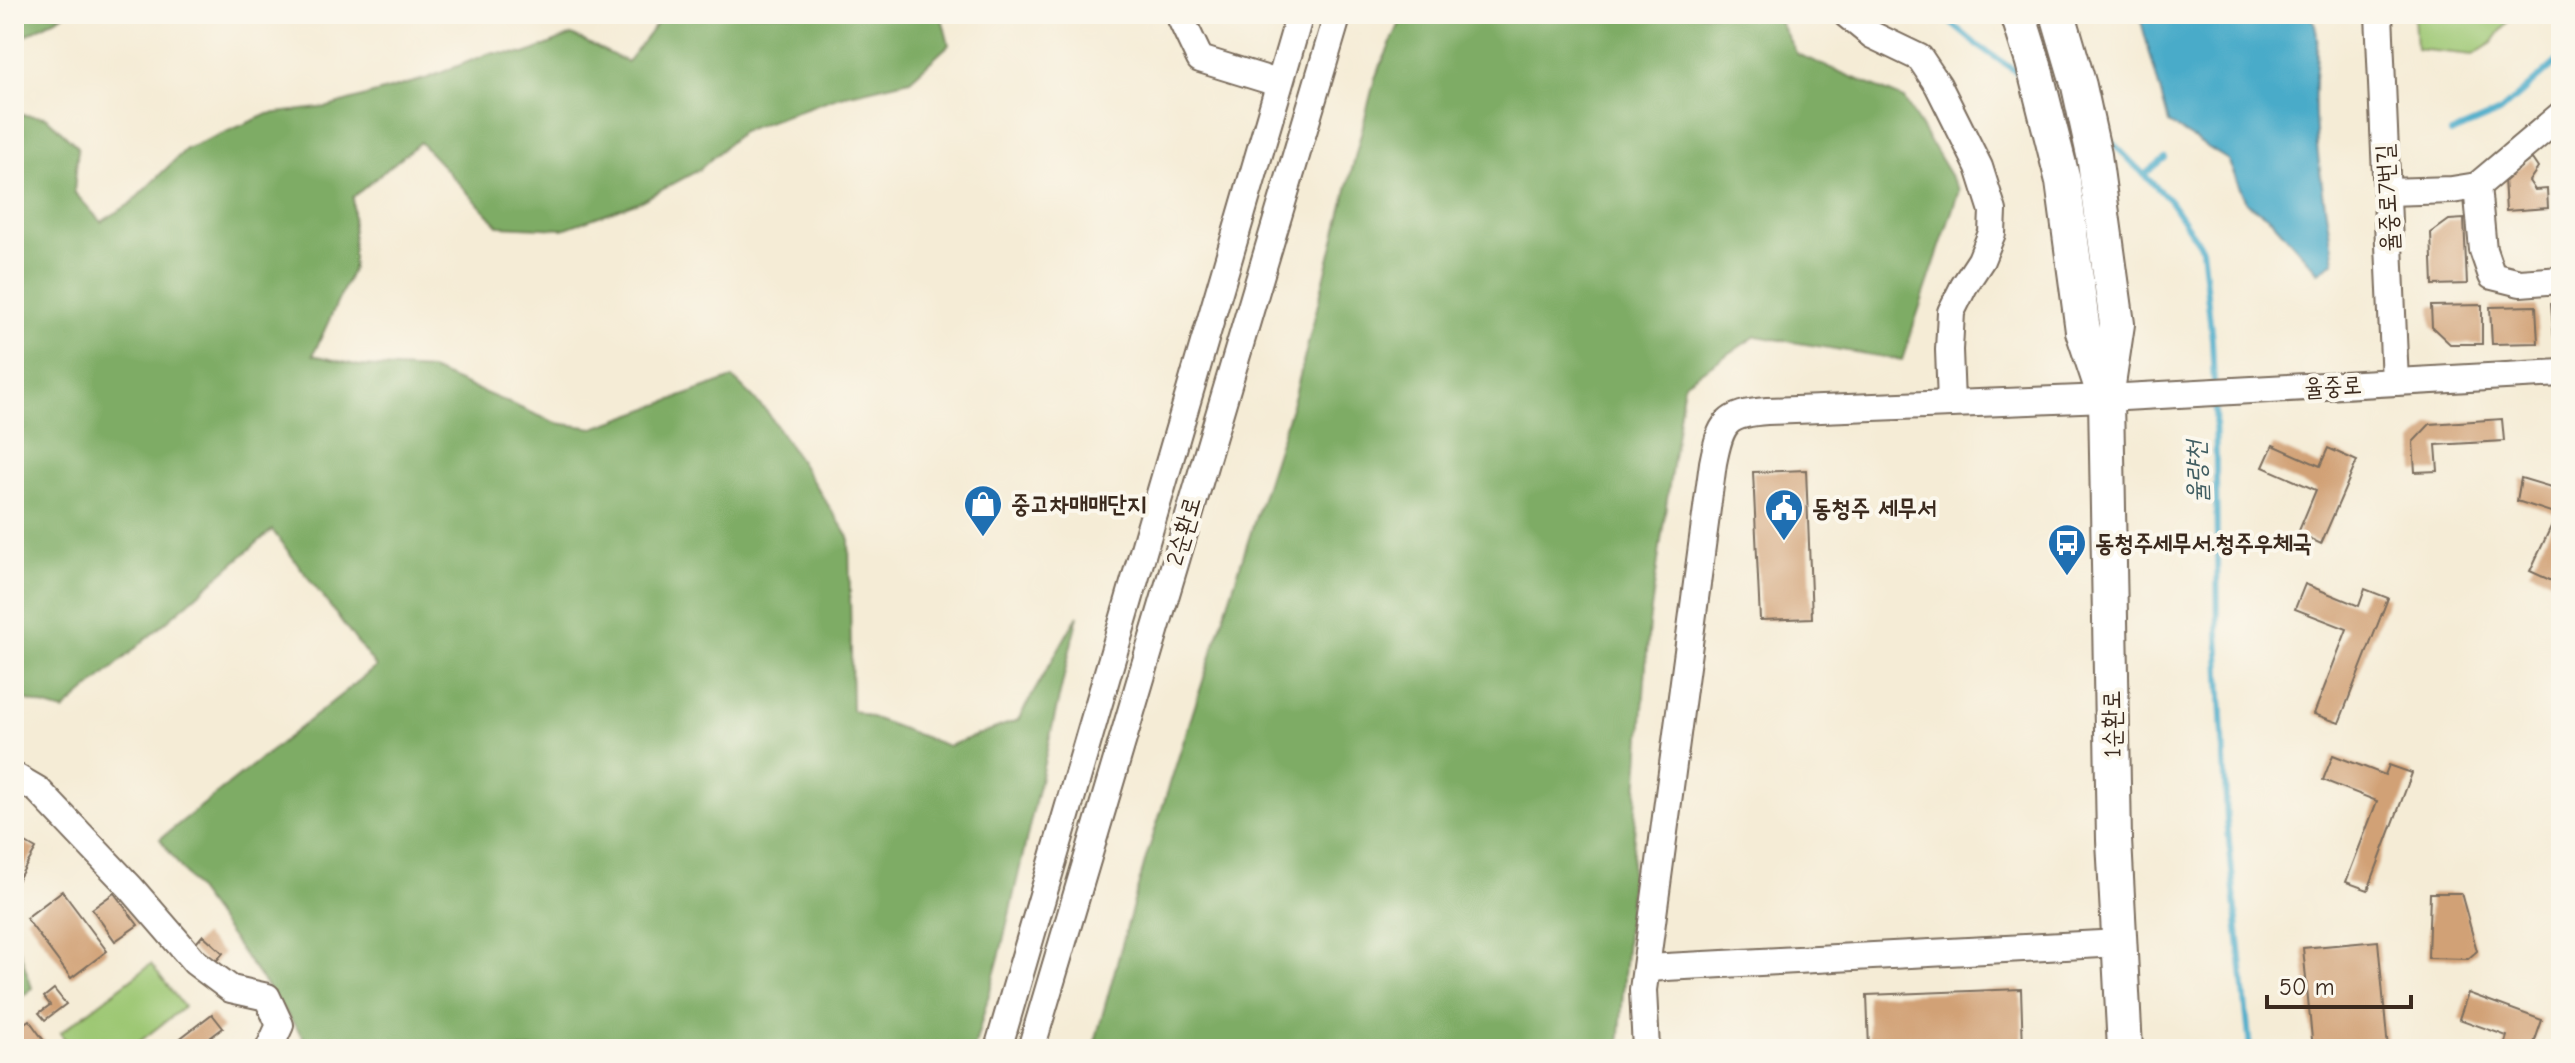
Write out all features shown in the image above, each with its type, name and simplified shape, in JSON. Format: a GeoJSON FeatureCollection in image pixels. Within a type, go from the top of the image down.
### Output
{"type":"FeatureCollection","features":[{"type":"Feature","properties":{"kind":"main road","name":"1순환로"},"geometry":{"type":"LineString","coordinates":[[2058,14],[2079,86],[2094,155],[2117,324],[2106,398],[2114,840],[2125,1049]]}},
{"type":"Feature","properties":{"kind":"main road","name":"1순환로"},"geometry":{"type":"LineString","coordinates":[[2022,27],[2063,181],[2083,331],[2106,398]]}},
{"type":"Feature","properties":{"kind":"street"},"geometry":{"type":"LineString","coordinates":[[1181,14],[1200,59],[1278,83]]}},
{"type":"Feature","properties":{"kind":"street","name":"2순환로"},"geometry":{"type":"LineString","coordinates":[[998,1049],[1300,14]]}},
{"type":"Feature","properties":{"kind":"street","name":"2순환로"},"geometry":{"type":"LineString","coordinates":[[1031,1049],[1338,14]]}},
{"type":"Feature","properties":{"kind":"street"},"geometry":{"type":"LineString","coordinates":[[1846,14],[1872,35],[1920,58],[1938,85],[1979,167],[1993,211],[1992,233],[1981,260],[1951,312],[1951,403]]}},
{"type":"Feature","properties":{"kind":"street","name":"율중로7번길"},"geometry":{"type":"LineString","coordinates":[[2379,14],[2395,382]]}},
{"type":"Feature","properties":{"kind":"street"},"geometry":{"type":"LineString","coordinates":[[2387,192],[2477,186],[2561,115]]}},
{"type":"Feature","properties":{"kind":"street"},"geometry":{"type":"LineString","coordinates":[[2477,186],[2483,250],[2492,276],[2520,283],[2561,280]]}},
{"type":"Feature","properties":{"kind":"street","name":"율중로"},"geometry":{"type":"LineString","coordinates":[[1646,1049],[1643,990],[1713,463],[1719,434],[1731,419],[1742,413],[2106,398],[2561,373]]}},
{"type":"Feature","properties":{"kind":"street"},"geometry":{"type":"LineString","coordinates":[[14,776],[38,790],[131,888],[195,962],[231,989],[267,997],[280,1025],[269,1049]]}},
{"type":"Feature","properties":{"kind":"street"},"geometry":{"type":"LineString","coordinates":[[1647,968],[2120,943]]}},
{"type":"Feature","properties":{"kind":"green space"},"geometry":{"type":"Polygon","coordinates":[[[14,14],[65,14],[14,42],[14,14]]]}},
{"type":"Feature","properties":{"kind":"green space"},"geometry":{"type":"Polygon","coordinates":[[[659,14],[941,14],[949,45],[910,80],[837,97],[742,131],[699,170],[641,201],[563,229],[499,226],[420,142],[353,197],[353,268],[313,355],[360,366],[431,370],[556,423],[594,428],[733,378],[768,413],[849,537],[852,710],[948,746],[1018,720],[1078,615],[1001,950],[974,1049],[312,1049],[160,839],[376,667],[272,530],[63,711],[14,697],[14,114],[46,117],[78,147],[74,192],[101,222],[130,204],[186,149],[268,114],[328,107],[428,78],[490,53],[525,54],[572,35],[627,62],[659,21],[659,14]]]}},
{"type":"Feature","properties":{"kind":"green space"},"geometry":{"type":"Polygon","coordinates":[[[1404,14],[1775,14],[1797,54],[1904,99],[1959,190],[1902,360],[1756,336],[1684,383],[1649,623],[1619,1049],[1093,1049],[1146,858],[1295,395],[1375,78],[1404,14]]]}},
{"type":"Feature","properties":{"kind":"green space"},"geometry":{"type":"Polygon","coordinates":[[[2414,14],[2513,14],[2492,43],[2473,55],[2416,49],[2414,14]]]}},
{"type":"Feature","properties":{"kind":"green space"},"geometry":{"type":"Polygon","coordinates":[[[14,934],[32,988],[14,1004],[14,934]]]}},
{"type":"Feature","properties":{"kind":"green space"},"geometry":{"type":"Polygon","coordinates":[[[151,964],[184,1007],[130,1049],[72,1049],[60,1033],[151,964]]]}},
{"type":"Feature","properties":{"kind":"water"},"geometry":{"type":"Polygon","coordinates":[[[2139,14],[2310,14],[2317,38],[2317,148],[2334,262],[2318,272],[2271,219],[2246,202],[2228,160],[2169,123],[2139,14]]]}},
{"type":"Feature","properties":{"kind":"building"},"geometry":{"type":"Polygon","coordinates":[[[2532,159],[2538,168],[2529,181],[2535,190],[2547,189],[2548,208],[2506,211],[2504,178],[2532,159]]]}},
{"type":"Feature","properties":{"kind":"building"},"geometry":{"type":"Polygon","coordinates":[[[2464,219],[2467,284],[2433,285],[2431,233],[2449,220],[2464,219]]]}},
{"type":"Feature","properties":{"kind":"building"},"geometry":{"type":"Polygon","coordinates":[[[2561,303],[2561,339],[2554,339],[2551,304],[2561,303]]]}},
{"type":"Feature","properties":{"kind":"building"},"geometry":{"type":"Polygon","coordinates":[[[2482,305],[2482,344],[2450,344],[2432,327],[2431,306],[2482,305]]]}},
{"type":"Feature","properties":{"kind":"building"},"geometry":{"type":"Polygon","coordinates":[[[2536,306],[2538,343],[2492,344],[2490,307],[2536,306]]]}},
{"type":"Feature","properties":{"kind":"building"},"geometry":{"type":"Polygon","coordinates":[[[2502,419],[2504,441],[2436,445],[2438,471],[2415,472],[2413,442],[2430,424],[2502,419]]]}},
{"type":"Feature","properties":{"kind":"building"},"geometry":{"type":"Polygon","coordinates":[[[2273,445],[2320,466],[2328,448],[2357,461],[2321,544],[2298,533],[2316,490],[2263,467],[2273,445]]]}},
{"type":"Feature","properties":{"kind":"building"},"geometry":{"type":"Polygon","coordinates":[[[1806,470],[1812,618],[1760,620],[1753,472],[1806,470]]]}},
{"type":"Feature","properties":{"kind":"building"},"geometry":{"type":"Polygon","coordinates":[[[2521,478],[2561,490],[2561,566],[2552,581],[2530,571],[2557,514],[2517,501],[2521,478]]]}},
{"type":"Feature","properties":{"kind":"building"},"geometry":{"type":"Polygon","coordinates":[[[2305,584],[2359,606],[2365,589],[2388,598],[2339,723],[2314,714],[2347,629],[2295,609],[2305,584]]]}},
{"type":"Feature","properties":{"kind":"building"},"geometry":{"type":"Polygon","coordinates":[[[2333,755],[2385,775],[2389,765],[2412,773],[2368,890],[2346,882],[2377,801],[2323,780],[2333,755]]]}},
{"type":"Feature","properties":{"kind":"building"},"geometry":{"type":"Polygon","coordinates":[[[24,842],[36,849],[14,886],[14,859],[24,842]]]}},
{"type":"Feature","properties":{"kind":"building"},"geometry":{"type":"Polygon","coordinates":[[[62,891],[107,951],[71,978],[26,918],[62,891]]]}},
{"type":"Feature","properties":{"kind":"building"},"geometry":{"type":"Polygon","coordinates":[[[114,893],[138,925],[115,941],[92,909],[114,893]]]}},
{"type":"Feature","properties":{"kind":"building"},"geometry":{"type":"Polygon","coordinates":[[[2430,893],[2461,893],[2477,951],[2468,959],[2428,958],[2430,893]]]}},
{"type":"Feature","properties":{"kind":"building"},"geometry":{"type":"Polygon","coordinates":[[[203,935],[223,953],[211,967],[191,949],[203,935]]]}},
{"type":"Feature","properties":{"kind":"building"},"geometry":{"type":"Polygon","coordinates":[[[2378,941],[2388,1049],[2313,1049],[2303,948],[2378,941]]]}},
{"type":"Feature","properties":{"kind":"building"},"geometry":{"type":"Polygon","coordinates":[[[54,989],[66,1004],[45,1020],[39,1013],[50,1005],[44,997],[54,989]]]}},
{"type":"Feature","properties":{"kind":"building"},"geometry":{"type":"Polygon","coordinates":[[[2021,989],[2023,1049],[1869,1049],[1867,995],[2021,989]]]}},
{"type":"Feature","properties":{"kind":"building"},"geometry":{"type":"Polygon","coordinates":[[[2468,993],[2542,1020],[2532,1049],[2503,1049],[2507,1036],[2459,1019],[2468,993]]]}},
{"type":"Feature","properties":{"kind":"building"},"geometry":{"type":"Polygon","coordinates":[[[212,1014],[223,1028],[195,1049],[185,1049],[178,1040],[212,1014]]]}},
{"type":"Feature","properties":{"kind":"building"},"geometry":{"type":"Polygon","coordinates":[[[29,1020],[50,1049],[14,1049],[14,1030],[29,1020]]]}},
{"type":"Feature","properties":{"kind":"waterway","name":"율량천"},"geometry":{"type":"LineString","coordinates":[[1940,14],[1977,45],[2024,77]]}},
{"type":"Feature","properties":{"kind":"waterway"},"geometry":{"type":"LineString","coordinates":[[2451,133],[2500,112],[2561,58]]}},
{"type":"Feature","properties":{"kind":"waterway","name":"율량천"},"geometry":{"type":"LineString","coordinates":[[2104,134],[2170,201],[2202,248],[2214,385]]}},
{"type":"Feature","properties":{"kind":"waterway"},"geometry":{"type":"LineString","coordinates":[[2144,175],[2165,158]]}},
{"type":"Feature","properties":{"kind":"waterway","name":"율량천"},"geometry":{"type":"LineString","coordinates":[[2215,400],[2218,632],[2227,821],[2250,1049]]}},
{"type":"Feature","properties":{"kind":"place","name":"중고차매매단지"},"geometry":{"type":"Point","coordinates":[983,538]}},
{"type":"Feature","properties":{"kind":"place","name":"동청주 세무서"},"geometry":{"type":"Point","coordinates":[1784,542]}},
{"type":"Feature","properties":{"kind":"place","name":"동청주세무서.청주우체국"},"geometry":{"type":"Point","coordinates":[2067,577]}}]}
